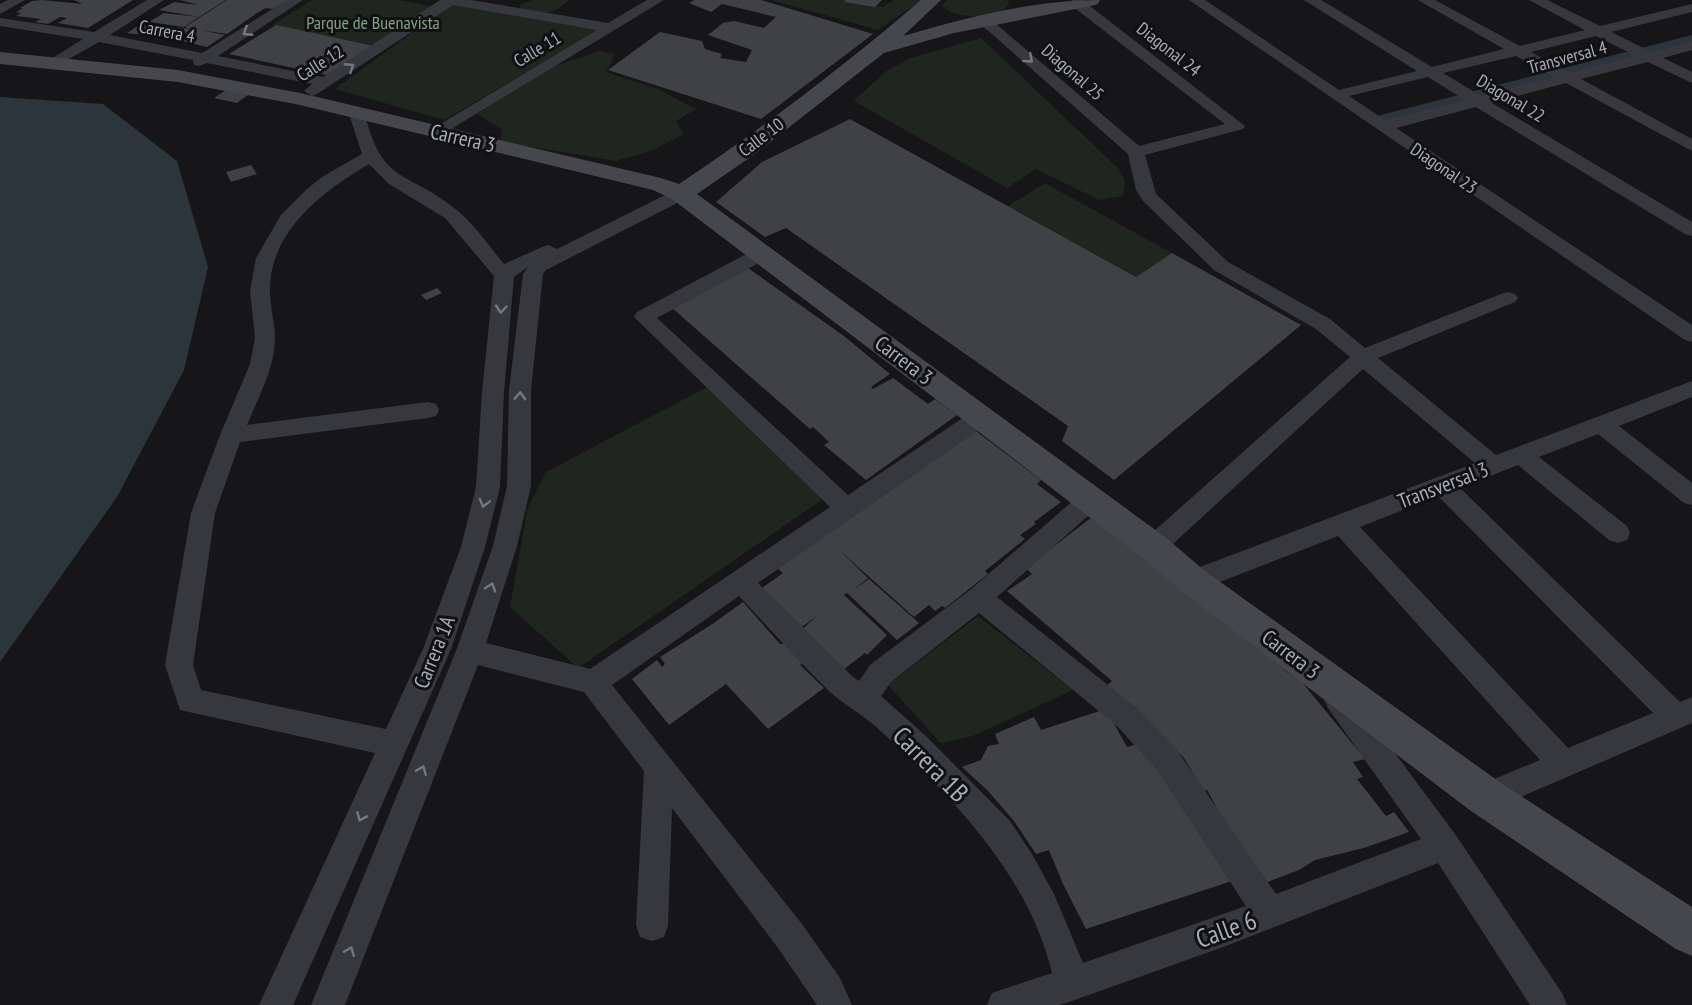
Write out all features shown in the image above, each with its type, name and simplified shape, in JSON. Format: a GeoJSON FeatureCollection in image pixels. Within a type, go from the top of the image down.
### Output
{"type":"FeatureCollection","features":[{"type":"Feature","properties":{"kind":"street"},"geometry":{"type":"LineString","coordinates":[[0,10],[18,0]]}},
{"type":"Feature","properties":{"kind":"street"},"geometry":{"type":"LineString","coordinates":[[53,64],[157,0]]}},
{"type":"Feature","properties":{"kind":"street"},"geometry":{"type":"LineString","coordinates":[[178,76],[296,0]]}},
{"type":"Feature","properties":{"kind":"street"},"geometry":{"type":"LineString","coordinates":[[428,0],[449,0],[610,28]]}},
{"type":"Feature","properties":{"kind":"street","name":"Calle 12"},"geometry":{"type":"LineString","coordinates":[[300,99],[449,0]]}},
{"type":"Feature","properties":{"kind":"street","name":"Calle 11"},"geometry":{"type":"LineString","coordinates":[[438,132],[657,0]]}},
{"type":"Feature","properties":{"kind":"street"},"geometry":{"type":"LineString","coordinates":[[934,0],[937,10],[945,16],[978,23]]}},
{"type":"Feature","properties":{"kind":"street","name":"Calle 10"},"geometry":{"type":"LineString","coordinates":[[641,215],[681,194],[747,149],[875,50],[934,0]]}},
{"type":"Feature","properties":{"kind":"street","name":"Diagonal 23"},"geometry":{"type":"LineString","coordinates":[[1196,0],[1692,335]]}},
{"type":"Feature","properties":{"kind":"street","name":"Diagonal 22"},"geometry":{"type":"LineString","coordinates":[[1311,0],[1692,230]]}},
{"type":"Feature","properties":{"kind":"street"},"geometry":{"type":"LineString","coordinates":[[1425,0],[1692,146]]}},
{"type":"Feature","properties":{"kind":"street"},"geometry":{"type":"LineString","coordinates":[[1536,0],[1692,78]]}},
{"type":"Feature","properties":{"kind":"street","name":"Calle 10"},"geometry":{"type":"LineString","coordinates":[[875,50],[912,38],[978,23],[1018,7],[1084,2]]}},
{"type":"Feature","properties":{"kind":"street","name":"Diagonal 24"},"geometry":{"type":"LineString","coordinates":[[1084,2],[1237,126],[1136,152]]}},
{"type":"Feature","properties":{"kind":"street"},"geometry":{"type":"LineString","coordinates":[[1655,4],[1692,21]]}},
{"type":"Feature","properties":{"kind":"street"},"geometry":{"type":"LineString","coordinates":[[1336,95],[1692,8]]}},
{"type":"Feature","properties":{"kind":"street","name":"Carrera 4"},"geometry":{"type":"LineString","coordinates":[[0,22],[97,37],[326,82]]}},
{"type":"Feature","properties":{"kind":"street","name":"Diagonal 25"},"geometry":{"type":"LineString","coordinates":[[978,23],[1136,152]]}},
{"type":"Feature","properties":{"kind":"street","name":"Transversal 4"},"geometry":{"type":"LineString","coordinates":[[1383,126],[1469,96],[1692,46]]}},
{"type":"Feature","properties":{"kind":"street","name":"Carrera 3"},"geometry":{"type":"LineString","coordinates":[[0,58],[178,76],[300,99],[661,185],[681,194],[981,417],[1193,580],[1486,797],[1687,925]]}},
{"type":"Feature","properties":{"kind":"street"},"geometry":{"type":"LineString","coordinates":[[357,114],[362,140],[370,156],[402,186],[441,206],[468,231],[485,255],[504,274],[528,260],[641,215]]}},
{"type":"Feature","properties":{"kind":"street"},"geometry":{"type":"LineString","coordinates":[[1136,152],[1145,190],[1149,197],[1221,266],[1300,309],[1364,356],[1493,465]]}},
{"type":"Feature","properties":{"kind":"street"},"geometry":{"type":"LineString","coordinates":[[370,156],[328,181],[313,193],[288,219],[265,258],[260,291],[265,338],[261,364],[231,435],[203,513],[179,665],[190,701],[394,744]]}},
{"type":"Feature","properties":{"kind":"street","name":"Carrera 1A"},"geometry":{"type":"LineString","coordinates":[[328,1005],[470,651],[505,546],[519,486],[520,390],[533,274],[539,266],[641,215]]}},
{"type":"Feature","properties":{"kind":"street"},"geometry":{"type":"LineString","coordinates":[[761,254],[644,317],[847,509]]}},
{"type":"Feature","properties":{"kind":"street","name":"Carrera 1A"},"geometry":{"type":"LineString","coordinates":[[276,1005],[437,649],[473,547],[488,487],[493,392],[504,274]]}},
{"type":"Feature","properties":{"kind":"street"},"geometry":{"type":"LineString","coordinates":[[1153,547],[1364,356],[1508,298]]}},
{"type":"Feature","properties":{"kind":"street","name":"Transversal 3"},"geometry":{"type":"LineString","coordinates":[[1193,580],[1692,389]]}},
{"type":"Feature","properties":{"kind":"street"},"geometry":{"type":"LineString","coordinates":[[231,435],[428,410]]}},
{"type":"Feature","properties":{"kind":"street"},"geometry":{"type":"LineString","coordinates":[[835,1005],[828,990],[790,936],[593,682],[739,580],[981,417]]}},
{"type":"Feature","properties":{"kind":"street"},"geometry":{"type":"LineString","coordinates":[[1601,424],[1692,496]]}},
{"type":"Feature","properties":{"kind":"street"},"geometry":{"type":"LineString","coordinates":[[1521,455],[1618,533]]}},
{"type":"Feature","properties":{"kind":"street"},"geometry":{"type":"LineString","coordinates":[[1442,485],[1684,713],[1486,797]]}},
{"type":"Feature","properties":{"kind":"street"},"geometry":{"type":"LineString","coordinates":[[863,698],[881,673],[979,598],[1089,500]]}},
{"type":"Feature","properties":{"kind":"street"},"geometry":{"type":"LineString","coordinates":[[1342,524],[1563,764]]}},
{"type":"Feature","properties":{"kind":"street","name":"Carrera 1B"},"geometry":{"type":"LineString","coordinates":[[739,580],[842,685],[863,698],[921,750],[999,832],[1031,881],[1069,966],[1072,984]]}},
{"type":"Feature","properties":{"kind":"street"},"geometry":{"type":"LineString","coordinates":[[979,598],[1127,717],[1167,760],[1270,913]]}},
{"type":"Feature","properties":{"kind":"street","name":"Carrera 1A"},"geometry":{"type":"LineString","coordinates":[[470,651],[593,682]]}},
{"type":"Feature","properties":{"kind":"street"},"geometry":{"type":"LineString","coordinates":[[1323,677],[1444,844],[1550,1005]]}},
{"type":"Feature","properties":{"kind":"street"},"geometry":{"type":"LineString","coordinates":[[652,925],[658,767]]}},
{"type":"Feature","properties":{"kind":"street","name":"Calle 6"},"geometry":{"type":"LineString","coordinates":[[1004,1005],[1072,984],[1270,913],[1444,844]]}},
{"type":"Feature","properties":{"kind":"green space","name":"Parque de Buenavista"},"geometry":{"type":"Polygon","coordinates":[[[312,0],[399,0],[434,7],[378,46],[272,25],[312,0]]]}},
{"type":"Feature","properties":{"kind":"green space"},"geometry":{"type":"Polygon","coordinates":[[[532,0],[569,0],[551,12],[535,13],[520,10],[520,5],[532,0]]]}},
{"type":"Feature","properties":{"kind":"green space"},"geometry":{"type":"Polygon","coordinates":[[[771,0],[844,0],[844,2],[882,7],[894,0],[922,0],[878,30],[771,0]]]}},
{"type":"Feature","properties":{"kind":"green space"},"geometry":{"type":"Polygon","coordinates":[[[947,0],[1008,0],[1009,4],[996,13],[966,16],[948,11],[942,6],[947,0]]]}},
{"type":"Feature","properties":{"kind":"green space"},"geometry":{"type":"Polygon","coordinates":[[[453,3],[600,30],[444,120],[335,89],[453,3]]]}},
{"type":"Feature","properties":{"kind":"green space"},"geometry":{"type":"Polygon","coordinates":[[[981,38],[1118,168],[1125,182],[1123,196],[1099,200],[1036,169],[1007,188],[854,101],[885,72],[910,58],[981,38]]]}},
{"type":"Feature","properties":{"kind":"green space"},"geometry":{"type":"Polygon","coordinates":[[[599,51],[615,54],[606,72],[658,89],[696,109],[676,121],[684,134],[651,151],[616,161],[500,142],[502,129],[477,114],[547,69],[599,51]]]}},
{"type":"Feature","properties":{"kind":"green space"},"geometry":{"type":"Polygon","coordinates":[[[1045,183],[1172,253],[1136,277],[1008,206],[1045,183]]]}},
{"type":"Feature","properties":{"kind":"green space"},"geometry":{"type":"Polygon","coordinates":[[[709,386],[826,497],[578,668],[510,607],[528,507],[546,472],[709,386]]]}},
{"type":"Feature","properties":{"kind":"green space"},"geometry":{"type":"Polygon","coordinates":[[[978,616],[1073,690],[973,736],[941,743],[888,685],[978,616]]]}},
{"type":"Feature","properties":{"kind":"shaded area"},"geometry":{"type":"Polygon","coordinates":[[[0,97],[103,104],[177,161],[208,267],[184,370],[117,497],[0,662],[0,97]]]}},
{"type":"Feature","properties":{"kind":"building"},"geometry":{"type":"Polygon","coordinates":[[[74,0],[133,0],[88,28],[58,23],[67,18],[60,17],[48,24],[35,22],[41,19],[16,16],[21,13],[16,12],[23,8],[20,8],[32,1],[83,4],[74,0]]]}},
{"type":"Feature","properties":{"kind":"building"},"geometry":{"type":"Polygon","coordinates":[[[180,0],[226,0],[199,17],[159,10],[174,2],[198,5],[180,0]]]}},
{"type":"Feature","properties":{"kind":"building"},"geometry":{"type":"Polygon","coordinates":[[[227,0],[288,0],[273,9],[266,8],[257,13],[227,34],[200,30],[225,35],[207,47],[170,38],[127,33],[142,23],[184,28],[179,33],[185,28],[191,29],[185,27],[227,0]]]}},
{"type":"Feature","properties":{"kind":"building"},"geometry":{"type":"Polygon","coordinates":[[[694,0],[761,0],[873,34],[761,119],[608,70],[660,32],[702,41],[705,49],[722,54],[720,58],[746,62],[752,50],[708,35],[723,23],[734,21],[764,28],[776,17],[722,4],[711,12],[689,3],[694,0]]]}},
{"type":"Feature","properties":{"kind":"building"},"geometry":{"type":"Polygon","coordinates":[[[845,0],[882,0],[875,7],[844,2],[845,0]]]}},
{"type":"Feature","properties":{"kind":"building"},"geometry":{"type":"Polygon","coordinates":[[[164,13],[199,17],[184,27],[149,22],[164,13]]]}},
{"type":"Feature","properties":{"kind":"building"},"geometry":{"type":"Polygon","coordinates":[[[276,25],[375,46],[331,76],[229,54],[276,25]]]}},
{"type":"Feature","properties":{"kind":"building"},"geometry":{"type":"Polygon","coordinates":[[[226,90],[248,95],[237,103],[214,98],[226,90]]]}},
{"type":"Feature","properties":{"kind":"building"},"geometry":{"type":"Polygon","coordinates":[[[850,119],[1136,277],[1172,253],[1301,325],[1114,480],[1062,441],[1068,426],[786,228],[765,237],[716,202],[762,162],[850,119]]]}},
{"type":"Feature","properties":{"kind":"building"},"geometry":{"type":"Polygon","coordinates":[[[251,165],[257,174],[231,182],[226,172],[251,165]]]}},
{"type":"Feature","properties":{"kind":"building"},"geometry":{"type":"Polygon","coordinates":[[[748,268],[844,336],[890,374],[871,387],[873,389],[893,378],[928,404],[935,399],[957,415],[866,480],[824,445],[829,442],[813,427],[810,429],[671,307],[748,268]]]}},
{"type":"Feature","properties":{"kind":"building"},"geometry":{"type":"Polygon","coordinates":[[[437,288],[442,293],[426,300],[421,295],[437,288]]]}},
{"type":"Feature","properties":{"kind":"building"},"geometry":{"type":"Polygon","coordinates":[[[976,431],[1041,480],[1037,484],[1061,502],[1020,535],[1025,539],[985,571],[988,574],[945,608],[942,606],[935,611],[929,605],[914,617],[838,549],[868,578],[853,590],[869,579],[919,623],[897,640],[847,593],[844,595],[887,635],[867,655],[865,653],[844,669],[800,631],[817,616],[796,631],[758,591],[783,573],[776,567],[976,431]]]}},
{"type":"Feature","properties":{"kind":"building"},"geometry":{"type":"Polygon","coordinates":[[[1092,517],[1253,640],[1288,673],[1292,670],[1365,759],[1353,762],[1363,777],[1357,779],[1386,816],[1394,812],[1409,832],[1364,848],[1315,860],[1299,870],[1259,885],[1207,790],[1204,791],[1184,758],[1158,732],[1105,687],[1112,681],[1007,591],[1032,574],[1026,568],[1092,517]]]}},
{"type":"Feature","properties":{"kind":"building"},"geometry":{"type":"Polygon","coordinates":[[[743,602],[780,644],[788,643],[806,661],[800,665],[824,688],[768,729],[726,684],[669,725],[632,679],[657,660],[662,667],[665,664],[660,657],[743,602]]]}},
{"type":"Feature","properties":{"kind":"building"},"geometry":{"type":"Polygon","coordinates":[[[1106,709],[1127,747],[1138,744],[1162,772],[1180,805],[1186,803],[1235,880],[1086,929],[1049,850],[1036,854],[1014,821],[988,791],[962,767],[981,760],[988,746],[999,744],[995,734],[1034,717],[1041,730],[1106,709]]]}},
{"type":"Feature","properties":{"kind":"waterway"},"geometry":{"type":"LineString","coordinates":[[1379,121],[1692,40]]}}]}
